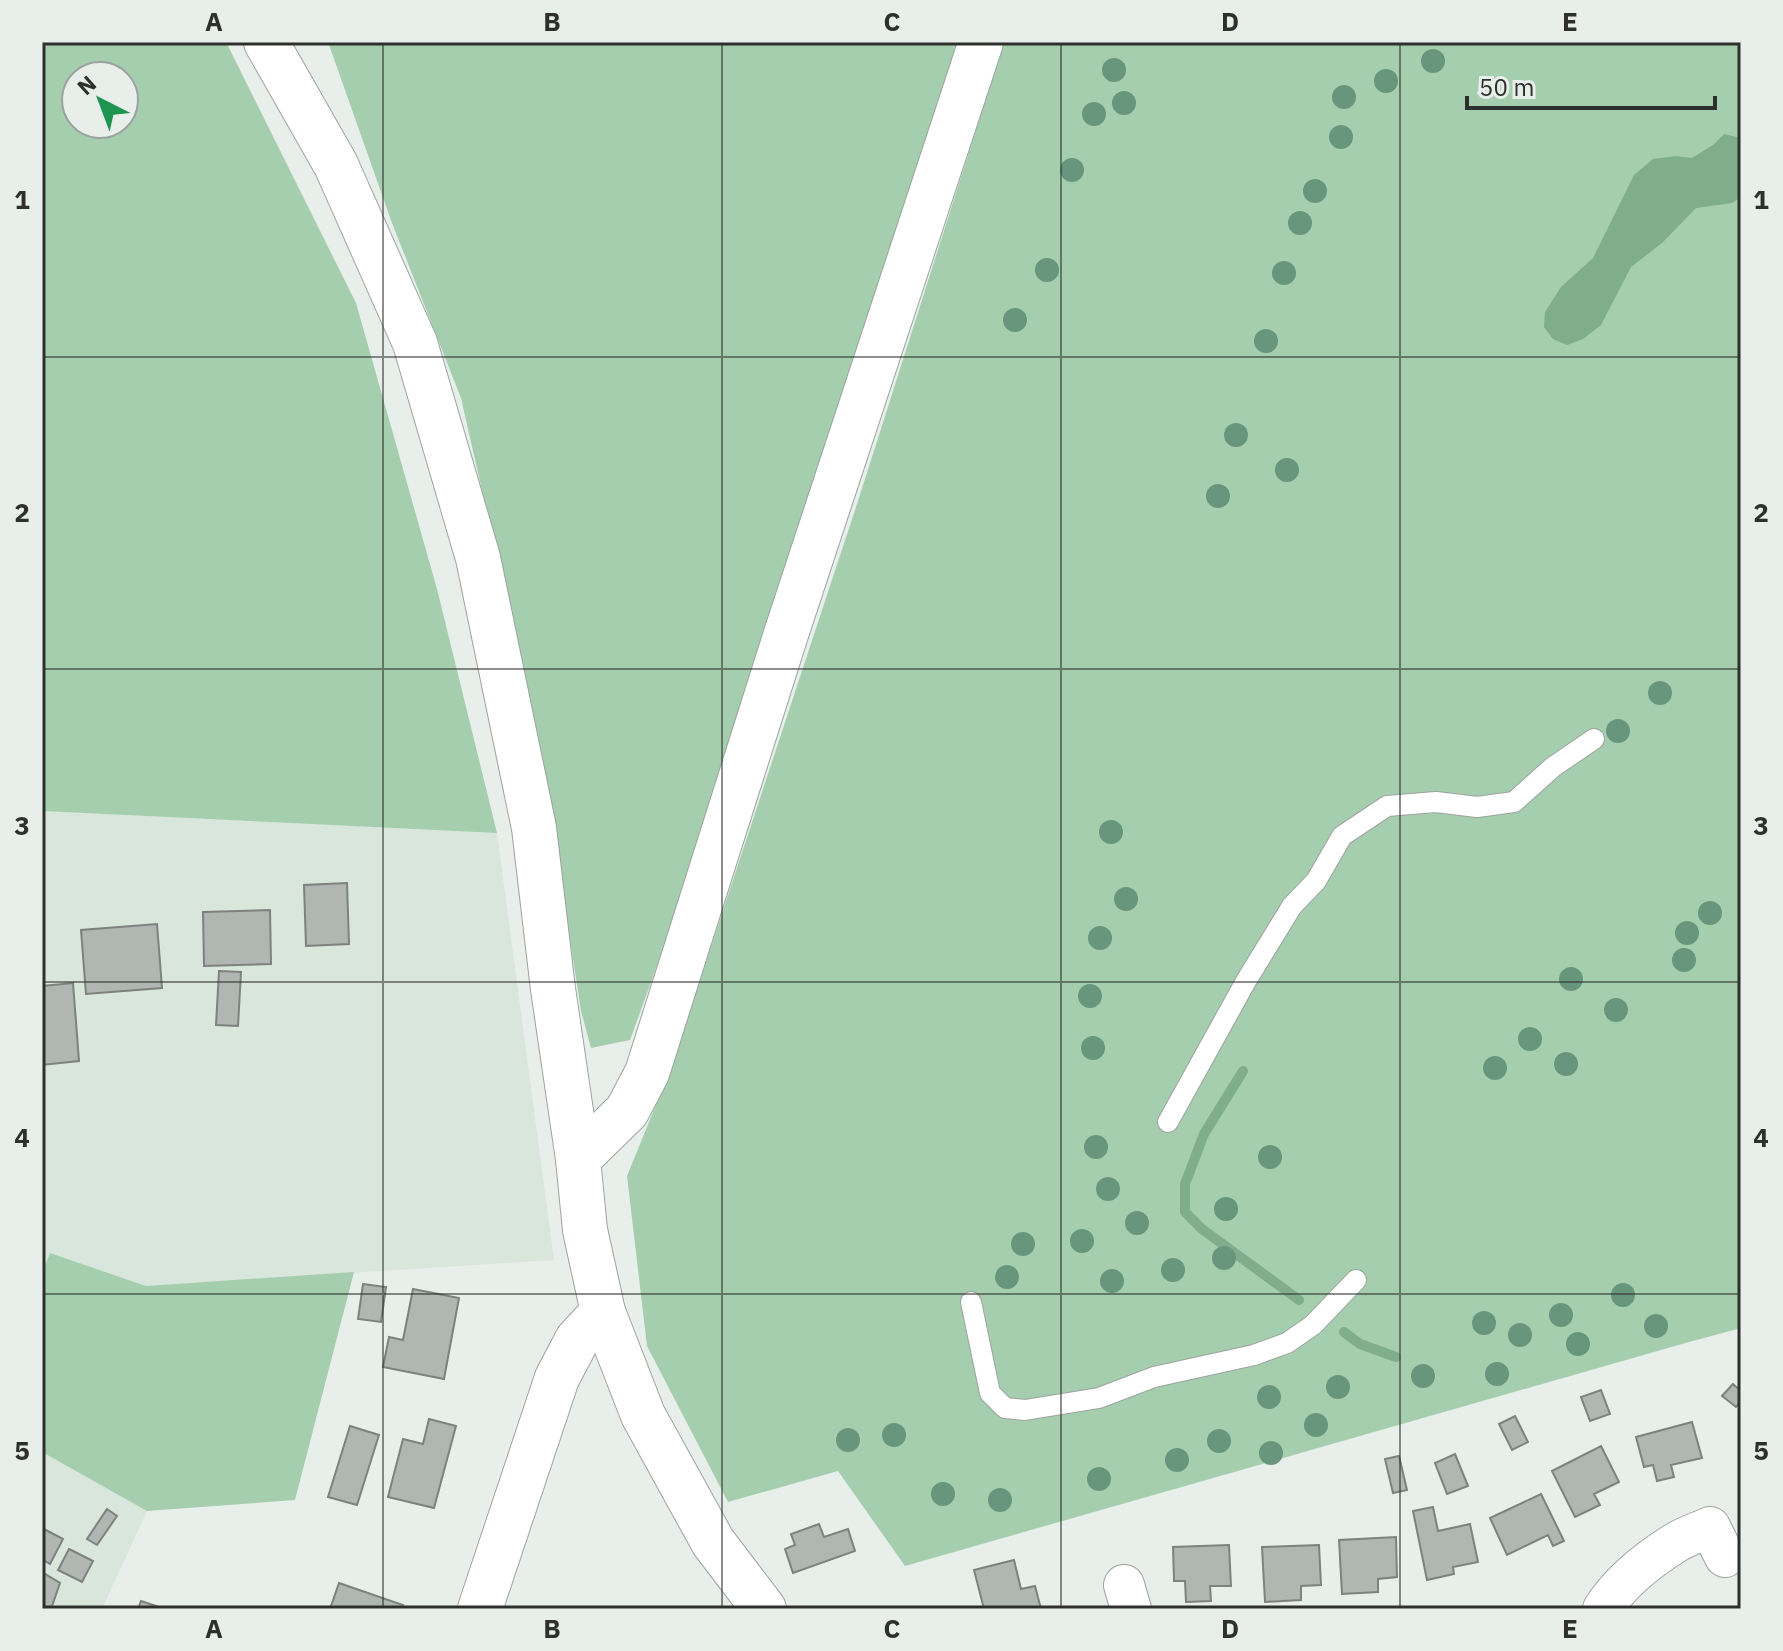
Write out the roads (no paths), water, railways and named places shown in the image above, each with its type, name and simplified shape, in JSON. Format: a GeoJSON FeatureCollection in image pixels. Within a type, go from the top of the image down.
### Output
{"type":"FeatureCollection","features":[{"type":"Feature","properties":{"kind":"main road"},"geometry":{"type":"LineString","coordinates":[[266,42],[336,165],[415,343],[478,558],[534,828],[585,1230],[603,1312],[643,1415],[713,1542],[764,1609]]}},
{"type":"Feature","properties":{"kind":"main road"},"geometry":{"type":"LineString","coordinates":[[578,1159],[627,1111],[647,1073],[786,634],[981,42]]}},
{"type":"Feature","properties":{"kind":"main road"},"geometry":{"type":"LineString","coordinates":[[480,1609],[557,1378],[577,1340],[603,1312]]}},
{"type":"Feature","properties":{"kind":"street"},"geometry":{"type":"LineString","coordinates":[[1603,1609],[1639,1569],[1677,1542],[1710,1527],[1725,1557]]}},
{"type":"Feature","properties":{"kind":"lane"},"geometry":{"type":"LineString","coordinates":[[1168,1122],[1284,918],[1316,881],[1342,836],[1387,806],[1436,802],[1477,807],[1514,802],[1553,767],[1594,739]]}},
{"type":"Feature","properties":{"kind":"lane"},"geometry":{"type":"LineString","coordinates":[[971,1302],[990,1393],[1005,1408],[1025,1410],[1099,1398],[1154,1377],[1254,1355],[1287,1343],[1313,1325],[1356,1280]]}},
{"type":"Feature","properties":{"kind":"waterway"},"geometry":{"type":"LineString","coordinates":[[1243,1071],[1204,1134],[1185,1184],[1185,1212],[1202,1229],[1299,1300]]}},
{"type":"Feature","properties":{"kind":"waterway"},"geometry":{"type":"LineString","coordinates":[[1344,1332],[1360,1344],[1396,1357]]}}]}
